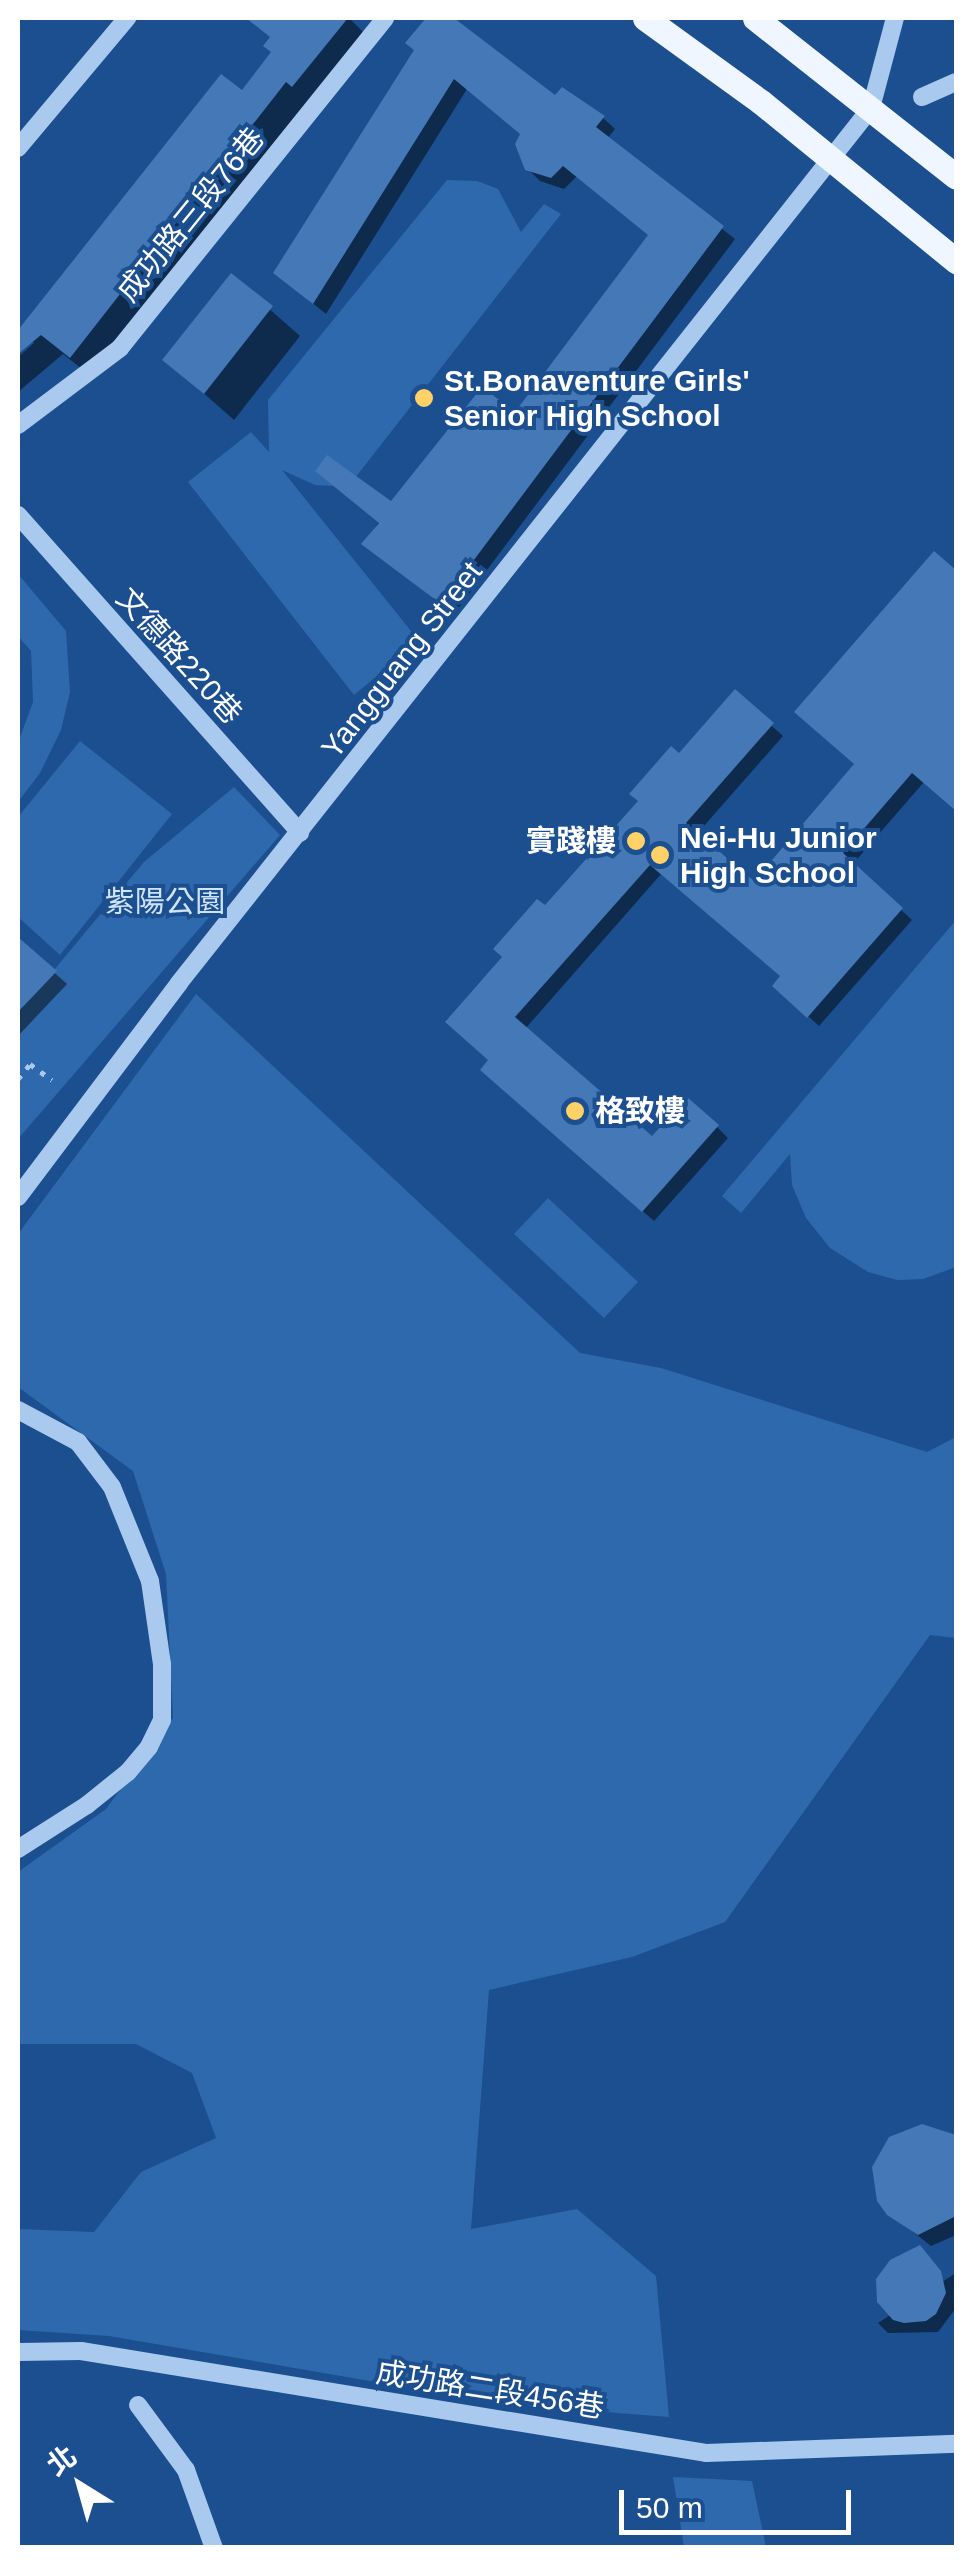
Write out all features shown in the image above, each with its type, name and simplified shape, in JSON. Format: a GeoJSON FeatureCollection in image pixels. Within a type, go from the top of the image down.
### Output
{"type":"FeatureCollection","features":[{"type":"Feature","properties":{"kind":"main road"},"geometry":{"type":"LineString","coordinates":[[644,18],[832,159],[956,261]]}},
{"type":"Feature","properties":{"kind":"main road"},"geometry":{"type":"LineString","coordinates":[[755,18],[956,177]]}},
{"type":"Feature","properties":{"kind":"street"},"geometry":{"type":"LineString","coordinates":[[18,148],[127,18]]}},
{"type":"Feature","properties":{"kind":"street","name":"成功路三段76巷"},"geometry":{"type":"LineString","coordinates":[[18,425],[120,348],[384,18]]}},
{"type":"Feature","properties":{"kind":"street"},"geometry":{"type":"LineString","coordinates":[[871,108],[895,18]]}},
{"type":"Feature","properties":{"kind":"street"},"geometry":{"type":"LineString","coordinates":[[922,97],[956,82]]}},
{"type":"Feature","properties":{"kind":"street","name":"Yangguang Street"},"geometry":{"type":"LineString","coordinates":[[18,1196],[871,108]]}},
{"type":"Feature","properties":{"kind":"street","name":"文德路220巷"},"geometry":{"type":"LineString","coordinates":[[18,515],[300,832]]}},
{"type":"Feature","properties":{"kind":"street"},"geometry":{"type":"LineString","coordinates":[[18,1410],[78,1442],[112,1486],[150,1581],[162,1664],[162,1720],[149,1747],[128,1772],[87,1805],[18,1849]]}},
{"type":"Feature","properties":{"kind":"street","name":"成功路二段456巷"},"geometry":{"type":"LineString","coordinates":[[18,2352],[81,2351],[706,2453],[956,2444]]}},
{"type":"Feature","properties":{"kind":"street"},"geometry":{"type":"LineString","coordinates":[[138,2404],[186,2470],[214,2548]]}},
{"type":"Feature","properties":{"kind":"path"},"geometry":{"type":"LineString","coordinates":[[18,1079],[30,1064],[52,1080]]}},
{"type":"Feature","properties":{"kind":"green space"},"geometry":{"type":"Polygon","coordinates":[[[447,180],[477,181],[498,189],[521,232],[544,204],[561,214],[355,478],[335,486],[315,485],[282,470],[419,641],[354,695],[188,482],[251,432],[269,452],[268,400],[447,180]]]}},
{"type":"Feature","properties":{"kind":"green space"},"geometry":{"type":"Polygon","coordinates":[[[18,574],[66,631],[70,692],[61,730],[40,773],[18,802],[18,743],[33,702],[31,651],[18,636],[18,574]]]}},
{"type":"Feature","properties":{"kind":"green space"},"geometry":{"type":"Polygon","coordinates":[[[80,741],[172,814],[60,955],[18,917],[18,817],[80,741]]]}},
{"type":"Feature","properties":{"kind":"green space","name":"紫陽公園"},"geometry":{"type":"Polygon","coordinates":[[[234,787],[280,835],[18,1139],[18,1013],[144,862],[234,787]]]}},
{"type":"Feature","properties":{"kind":"green space"},"geometry":{"type":"Polygon","coordinates":[[[956,920],[956,1267],[923,1279],[897,1280],[868,1272],[830,1248],[806,1218],[792,1185],[790,1154],[741,1213],[722,1196],[956,920]]]}},
{"type":"Feature","properties":{"kind":"green space"},"geometry":{"type":"Polygon","coordinates":[[[196,994],[580,1353],[661,1368],[927,1452],[956,1437],[956,1638],[930,1635],[725,1922],[632,1957],[489,1990],[471,2229],[577,2209],[656,2276],[669,2417],[503,2404],[109,2336],[18,2330],[18,2229],[94,2232],[141,2172],[216,2138],[192,2073],[136,2044],[18,2044],[18,1872],[106,1809],[173,1718],[166,1574],[133,1471],[18,1387],[18,1234],[196,994]]]}},
{"type":"Feature","properties":{"kind":"green space"},"geometry":{"type":"Polygon","coordinates":[[[548,1198],[638,1282],[604,1318],[514,1234],[548,1198]]]}},
{"type":"Feature","properties":{"kind":"green space"},"geometry":{"type":"Polygon","coordinates":[[[673,2477],[752,2481],[766,2547],[684,2547],[673,2477]]]}},
{"type":"Feature","properties":{"kind":"building"},"geometry":{"type":"Polygon","coordinates":[[[246,18],[348,18],[292,87],[286,82],[70,358],[41,335],[18,354],[18,330],[221,74],[242,90],[271,52],[263,46],[270,37],[246,18]]]}},
{"type":"Feature","properties":{"kind":"building"},"geometry":{"type":"Polygon","coordinates":[[[426,18],[454,18],[555,95],[562,87],[605,116],[596,127],[724,226],[441,604],[361,544],[379,523],[315,471],[327,455],[391,501],[482,387],[515,412],[648,235],[563,166],[551,178],[525,170],[515,144],[520,134],[454,79],[313,304],[273,273],[414,50],[405,43],[426,18]]]}},
{"type":"Feature","properties":{"kind":"building"},"geometry":{"type":"Polygon","coordinates":[[[231,273],[273,306],[204,394],[162,360],[231,273]]]}},
{"type":"Feature","properties":{"kind":"building"},"geometry":{"type":"Polygon","coordinates":[[[934,551],[956,570],[956,811],[912,773],[843,853],[903,908],[807,1018],[772,986],[780,976],[650,865],[515,1017],[652,1136],[687,1097],[719,1125],[642,1212],[480,1070],[488,1060],[445,1022],[502,957],[493,949],[537,899],[545,905],[638,801],[629,794],[671,746],[679,753],[735,689],[774,723],[686,823],[754,881],[854,764],[794,712],[934,551]]]}},
{"type":"Feature","properties":{"kind":"building"},"geometry":{"type":"Polygon","coordinates":[[[18,937],[57,971],[18,1012],[18,937]]]}},
{"type":"Feature","properties":{"kind":"building"},"geometry":{"type":"Polygon","coordinates":[[[922,2124],[956,2135],[956,2216],[918,2235],[887,2215],[877,2201],[872,2167],[889,2137],[922,2124]]]}},
{"type":"Feature","properties":{"kind":"building"},"geometry":{"type":"Polygon","coordinates":[[[920,2245],[941,2271],[946,2293],[936,2314],[926,2321],[893,2320],[877,2302],[876,2279],[890,2260],[920,2245]]]}},
{"type":"Feature","properties":{"kind":"place","name":"St.Bonaventure Girls' Senior High School"},"geometry":{"type":"Point","coordinates":[424,398]}},
{"type":"Feature","properties":{"kind":"place","name":"實踐樓"},"geometry":{"type":"Point","coordinates":[636,841]}},
{"type":"Feature","properties":{"kind":"place","name":"Nei-Hu Junior High School"},"geometry":{"type":"Point","coordinates":[660,855]}},
{"type":"Feature","properties":{"kind":"place","name":"格致樓"},"geometry":{"type":"Point","coordinates":[575,1111]}}]}
